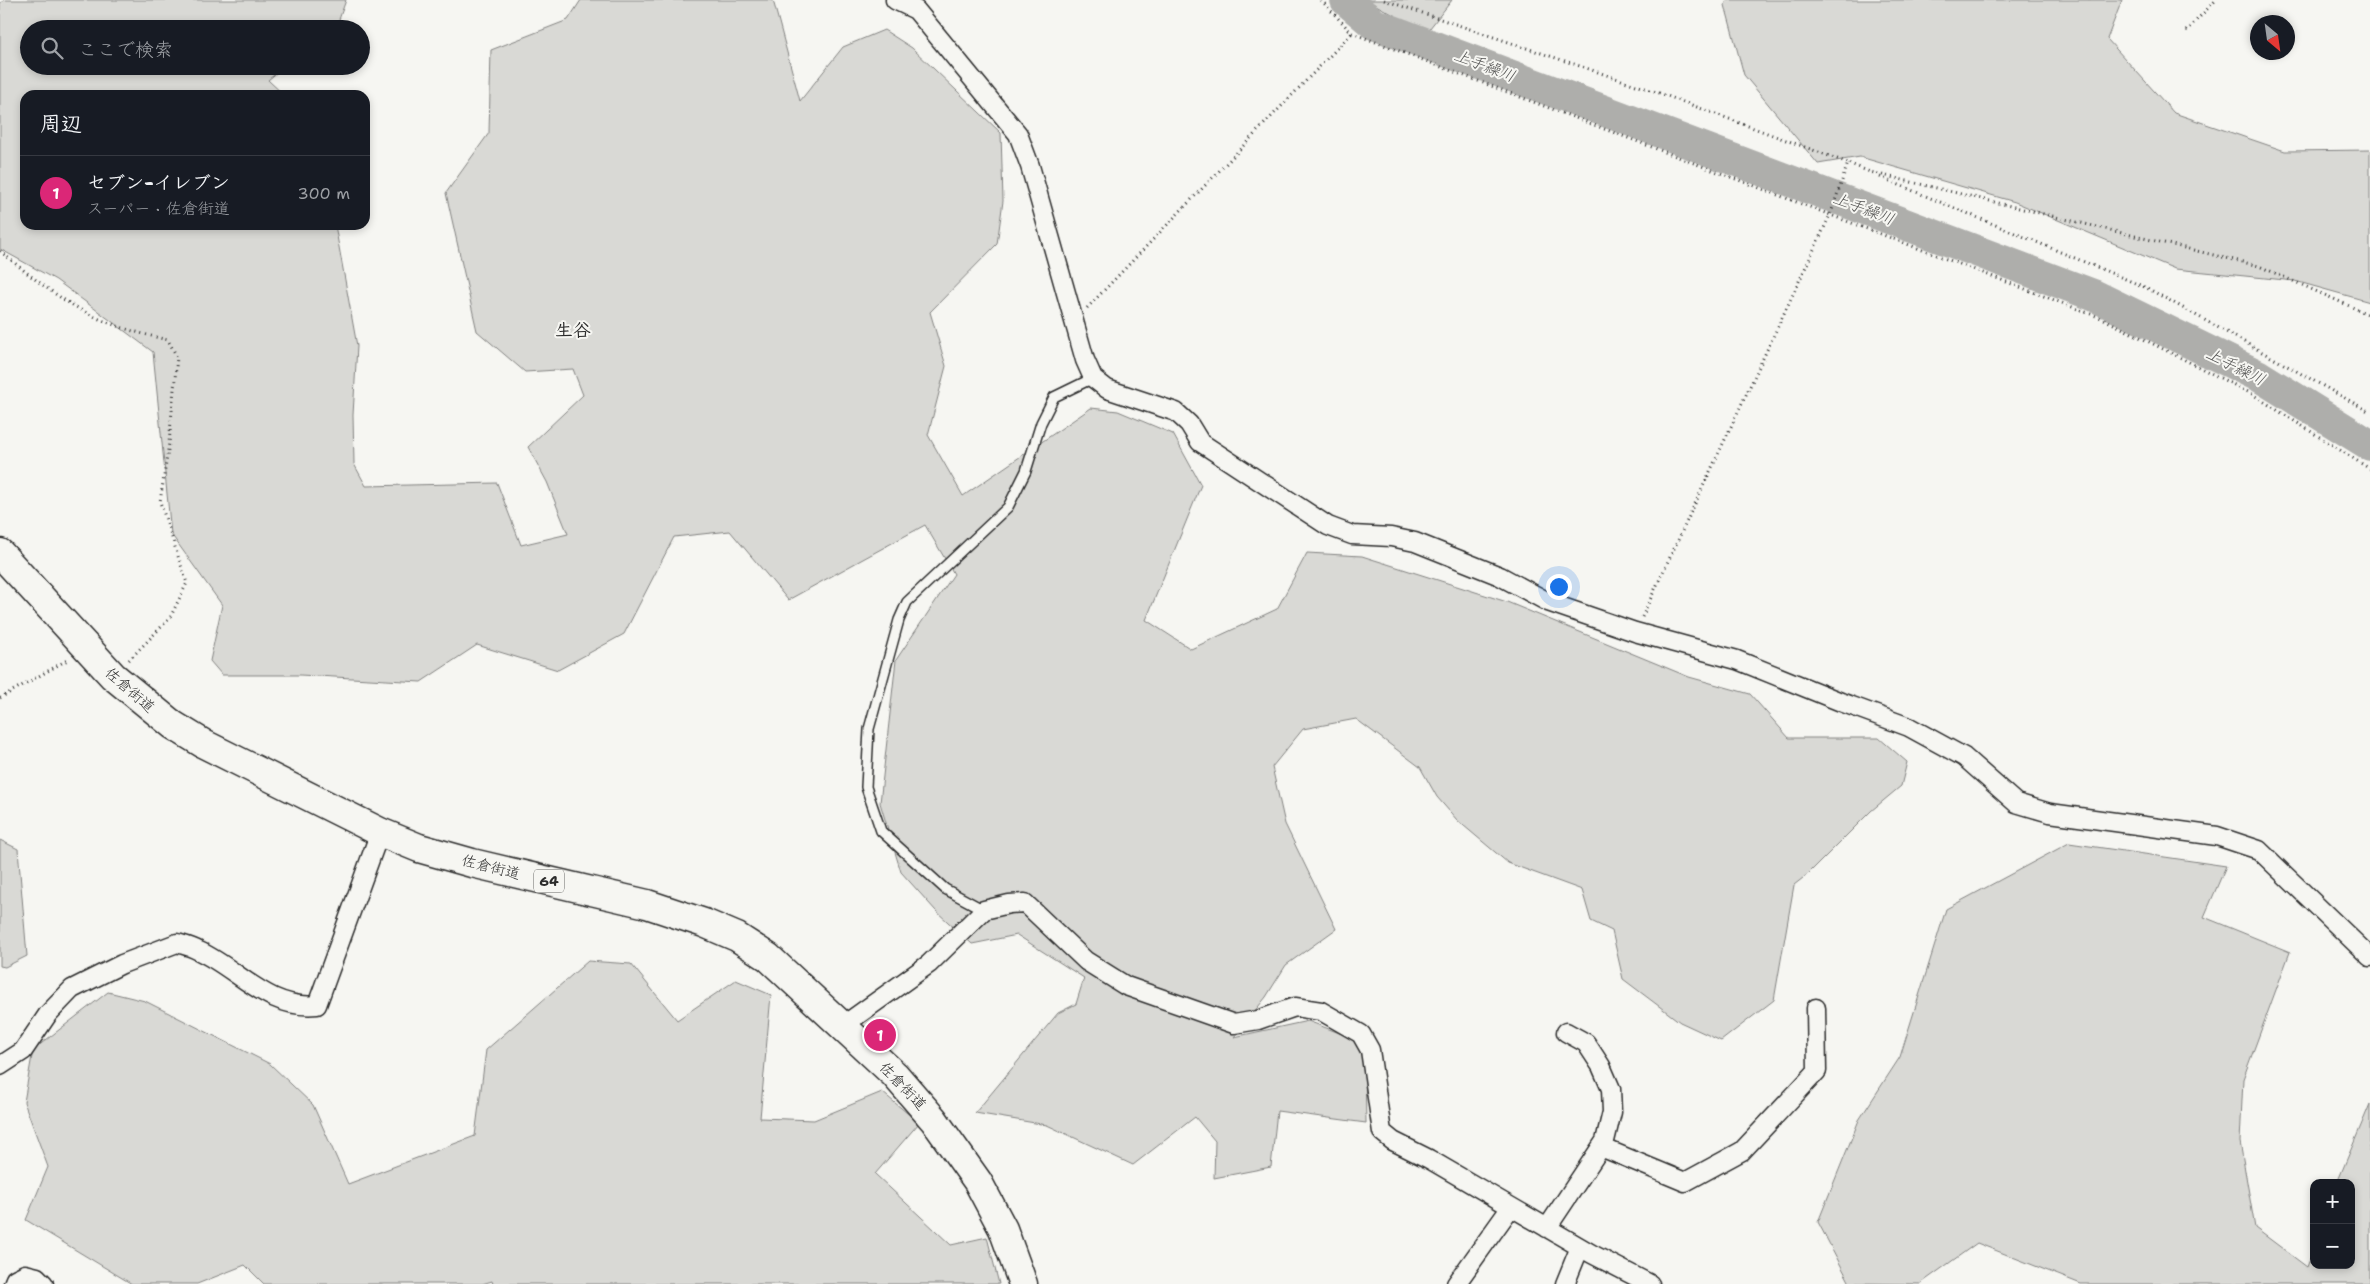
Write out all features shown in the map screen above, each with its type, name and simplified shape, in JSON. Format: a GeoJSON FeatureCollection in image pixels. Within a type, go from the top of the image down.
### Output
{"type":"FeatureCollection","features":[{"type":"Feature","properties":{"kind":"main road","name":"佐倉街道"},"geometry":{"type":"LineString","coordinates":[[0,553],[113,676],[173,725],[204,744],[380,832],[419,848],[472,863],[647,904],[704,923],[737,937],[768,958],[840,1027],[895,1075],[934,1120],[978,1182],[1003,1229],[1023,1284]]}},
{"type":"Feature","properties":{"kind":"street"},"geometry":{"type":"LineString","coordinates":[[895,0],[916,10],[1018,134],[1030,166],[1085,360],[1092,378],[1108,389],[1176,412],[1189,424],[1200,442],[1328,526],[1352,535],[1392,537],[1415,542],[1500,576],[1548,602],[1635,632],[1737,660],[1909,727],[1964,757],[2016,803],[2050,813],[2217,836],[2259,850],[2370,957]]}},
{"type":"Feature","properties":{"kind":"street"},"geometry":{"type":"LineString","coordinates":[[0,1066],[23,1051],[48,1014],[72,989],[122,964],[177,943],[199,951],[273,998],[300,1007],[317,1005],[380,832]]}},
{"type":"Feature","properties":{"kind":"street"},"geometry":{"type":"LineString","coordinates":[[840,1027],[929,964],[984,910],[1009,904],[1025,903],[1086,961],[1126,986],[1234,1024],[1258,1020],[1294,1007],[1322,1011],[1361,1034],[1370,1050],[1382,1132],[1393,1141],[1429,1159],[1580,1247],[1650,1284]]}},
{"type":"Feature","properties":{"kind":"street"},"geometry":{"type":"LineString","coordinates":[[1601,1147],[1685,1182],[1742,1151],[1816,1071],[1816,1008]]}},
{"type":"Feature","properties":{"kind":"street"},"geometry":{"type":"LineString","coordinates":[[1547,1228],[1605,1140],[1612,1112],[1612,1089],[1601,1066],[1586,1044],[1566,1032]]}},
{"type":"Feature","properties":{"kind":"street"},"geometry":{"type":"LineString","coordinates":[[1456,1284],[1511,1207]]}},
{"type":"Feature","properties":{"kind":"street"},"geometry":{"type":"LineString","coordinates":[[1565,1284],[1580,1247]]}},
{"type":"Feature","properties":{"kind":"street"},"geometry":{"type":"LineString","coordinates":[[12,1284],[15,1279],[25,1274],[37,1277],[44,1284]]}},
{"type":"Feature","properties":{"kind":"lane"},"geometry":{"type":"LineString","coordinates":[[984,910],[945,890],[881,831],[866,787],[869,729],[899,620],[908,602],[1008,507],[1026,471],[1041,423],[1054,397],[1092,378]]}},
{"type":"Feature","properties":{"kind":"path"},"geometry":{"type":"LineString","coordinates":[[1321,0],[1352,33],[2104,318],[2252,394],[2370,469]]}},
{"type":"Feature","properties":{"kind":"path"},"geometry":{"type":"LineString","coordinates":[[1384,0],[1651,90],[1870,172],[2147,288],[2370,412]]}},
{"type":"Feature","properties":{"kind":"path"},"geometry":{"type":"LineString","coordinates":[[2186,32],[2216,0]]}},
{"type":"Feature","properties":{"kind":"path"},"geometry":{"type":"LineString","coordinates":[[1074,321],[1352,33]]}},
{"type":"Feature","properties":{"kind":"path"},"geometry":{"type":"LineString","coordinates":[[1635,632],[1831,213],[1848,163]]}},
{"type":"Feature","properties":{"kind":"path"},"geometry":{"type":"LineString","coordinates":[[1870,172],[2258,266],[2370,315]]}},
{"type":"Feature","properties":{"kind":"path"},"geometry":{"type":"LineString","coordinates":[[0,251],[36,280],[91,315],[140,334],[168,340],[177,358],[169,443],[160,502],[188,583],[170,618],[113,676]]}},
{"type":"Feature","properties":{"kind":"path"},"geometry":{"type":"LineString","coordinates":[[0,698],[87,649]]}},
{"type":"Feature","properties":{"kind":"shaded area"},"geometry":{"type":"Polygon","coordinates":[[[5,0],[346,0],[339,20],[20,20],[20,75],[274,75],[268,80],[279,90],[20,90],[20,230],[336,230],[357,346],[353,415],[354,464],[366,486],[497,483],[521,545],[568,534],[547,482],[528,447],[583,395],[573,369],[525,372],[477,331],[446,193],[489,133],[491,50],[568,20],[581,0],[773,0],[800,101],[843,47],[884,30],[912,48],[1001,133],[1003,201],[997,244],[930,312],[946,366],[928,435],[963,496],[1091,408],[1118,411],[1173,434],[1201,485],[1146,620],[1191,649],[1277,609],[1307,553],[1362,556],[1507,602],[1689,677],[1750,694],[1789,738],[1879,738],[1907,762],[1901,786],[1871,811],[1808,874],[1794,885],[1774,1000],[1721,1041],[1680,1022],[1623,979],[1612,931],[1591,921],[1582,890],[1508,863],[1457,820],[1437,797],[1420,767],[1356,719],[1303,729],[1272,767],[1285,824],[1336,929],[1286,965],[1266,997],[1234,1037],[1308,1021],[1355,1039],[1365,1065],[1366,1123],[1277,1111],[1271,1167],[1214,1178],[1215,1141],[1195,1117],[1133,1165],[1047,1125],[975,1113],[1058,1013],[1076,1004],[1084,978],[1017,935],[972,944],[936,911],[901,872],[880,803],[896,660],[954,574],[925,525],[788,600],[730,531],[674,537],[624,634],[558,670],[477,645],[421,682],[300,675],[222,675],[210,661],[222,605],[171,534],[153,352],[56,280],[0,249],[0,3],[5,0]]]}},
{"type":"Feature","properties":{"kind":"shaded area"},"geometry":{"type":"Polygon","coordinates":[[[1367,0],[1452,0],[1426,33],[1367,0]]]}},
{"type":"Feature","properties":{"kind":"shaded area"},"geometry":{"type":"Polygon","coordinates":[[[1727,0],[2122,0],[2107,39],[2174,113],[2285,151],[2370,150],[2370,302],[2295,281],[2175,269],[2015,202],[1860,157],[1818,164],[1744,75],[1725,5],[1727,0]]]}},
{"type":"Feature","properties":{"kind":"shaded area"},"geometry":{"type":"Polygon","coordinates":[[[0,840],[18,849],[27,956],[5,967],[0,966],[0,840]]]}},
{"type":"Feature","properties":{"kind":"shaded area"},"geometry":{"type":"Polygon","coordinates":[[[2069,843],[2226,866],[2204,917],[2290,952],[2243,1079],[2240,1142],[2255,1228],[2307,1267],[2310,1259],[2310,1269],[2355,1269],[2355,1179],[2339,1179],[2370,1104],[2370,1284],[2081,1284],[1977,1243],[1920,1284],[1850,1283],[1818,1222],[1859,1120],[1900,1057],[1946,909],[2069,843]]]}},
{"type":"Feature","properties":{"kind":"shaded area"},"geometry":{"type":"Polygon","coordinates":[[[588,961],[631,964],[677,1020],[736,980],[771,995],[760,1118],[814,1120],[882,1092],[919,1123],[875,1174],[951,1245],[987,1237],[999,1284],[493,1284],[492,1281],[482,1284],[264,1284],[245,1265],[197,1284],[132,1284],[26,1220],[48,1167],[24,1102],[33,1050],[108,992],[145,1001],[270,1064],[313,1105],[348,1184],[475,1136],[486,1050],[588,961]]]}},
{"type":"Feature","properties":{"kind":"waterway","name":"上手繰川"},"geometry":{"type":"LineString","coordinates":[[1346,0],[1374,24],[2093,295],[2259,376],[2370,445]]}},
{"type":"Feature","properties":{"kind":"place","name":"セブン-イレブン"},"geometry":{"type":"Point","coordinates":[880,1035]}},
{"type":"Feature","properties":{"kind":"district","name":"生谷"},"geometry":{"type":"Point","coordinates":[573,330]}}]}
